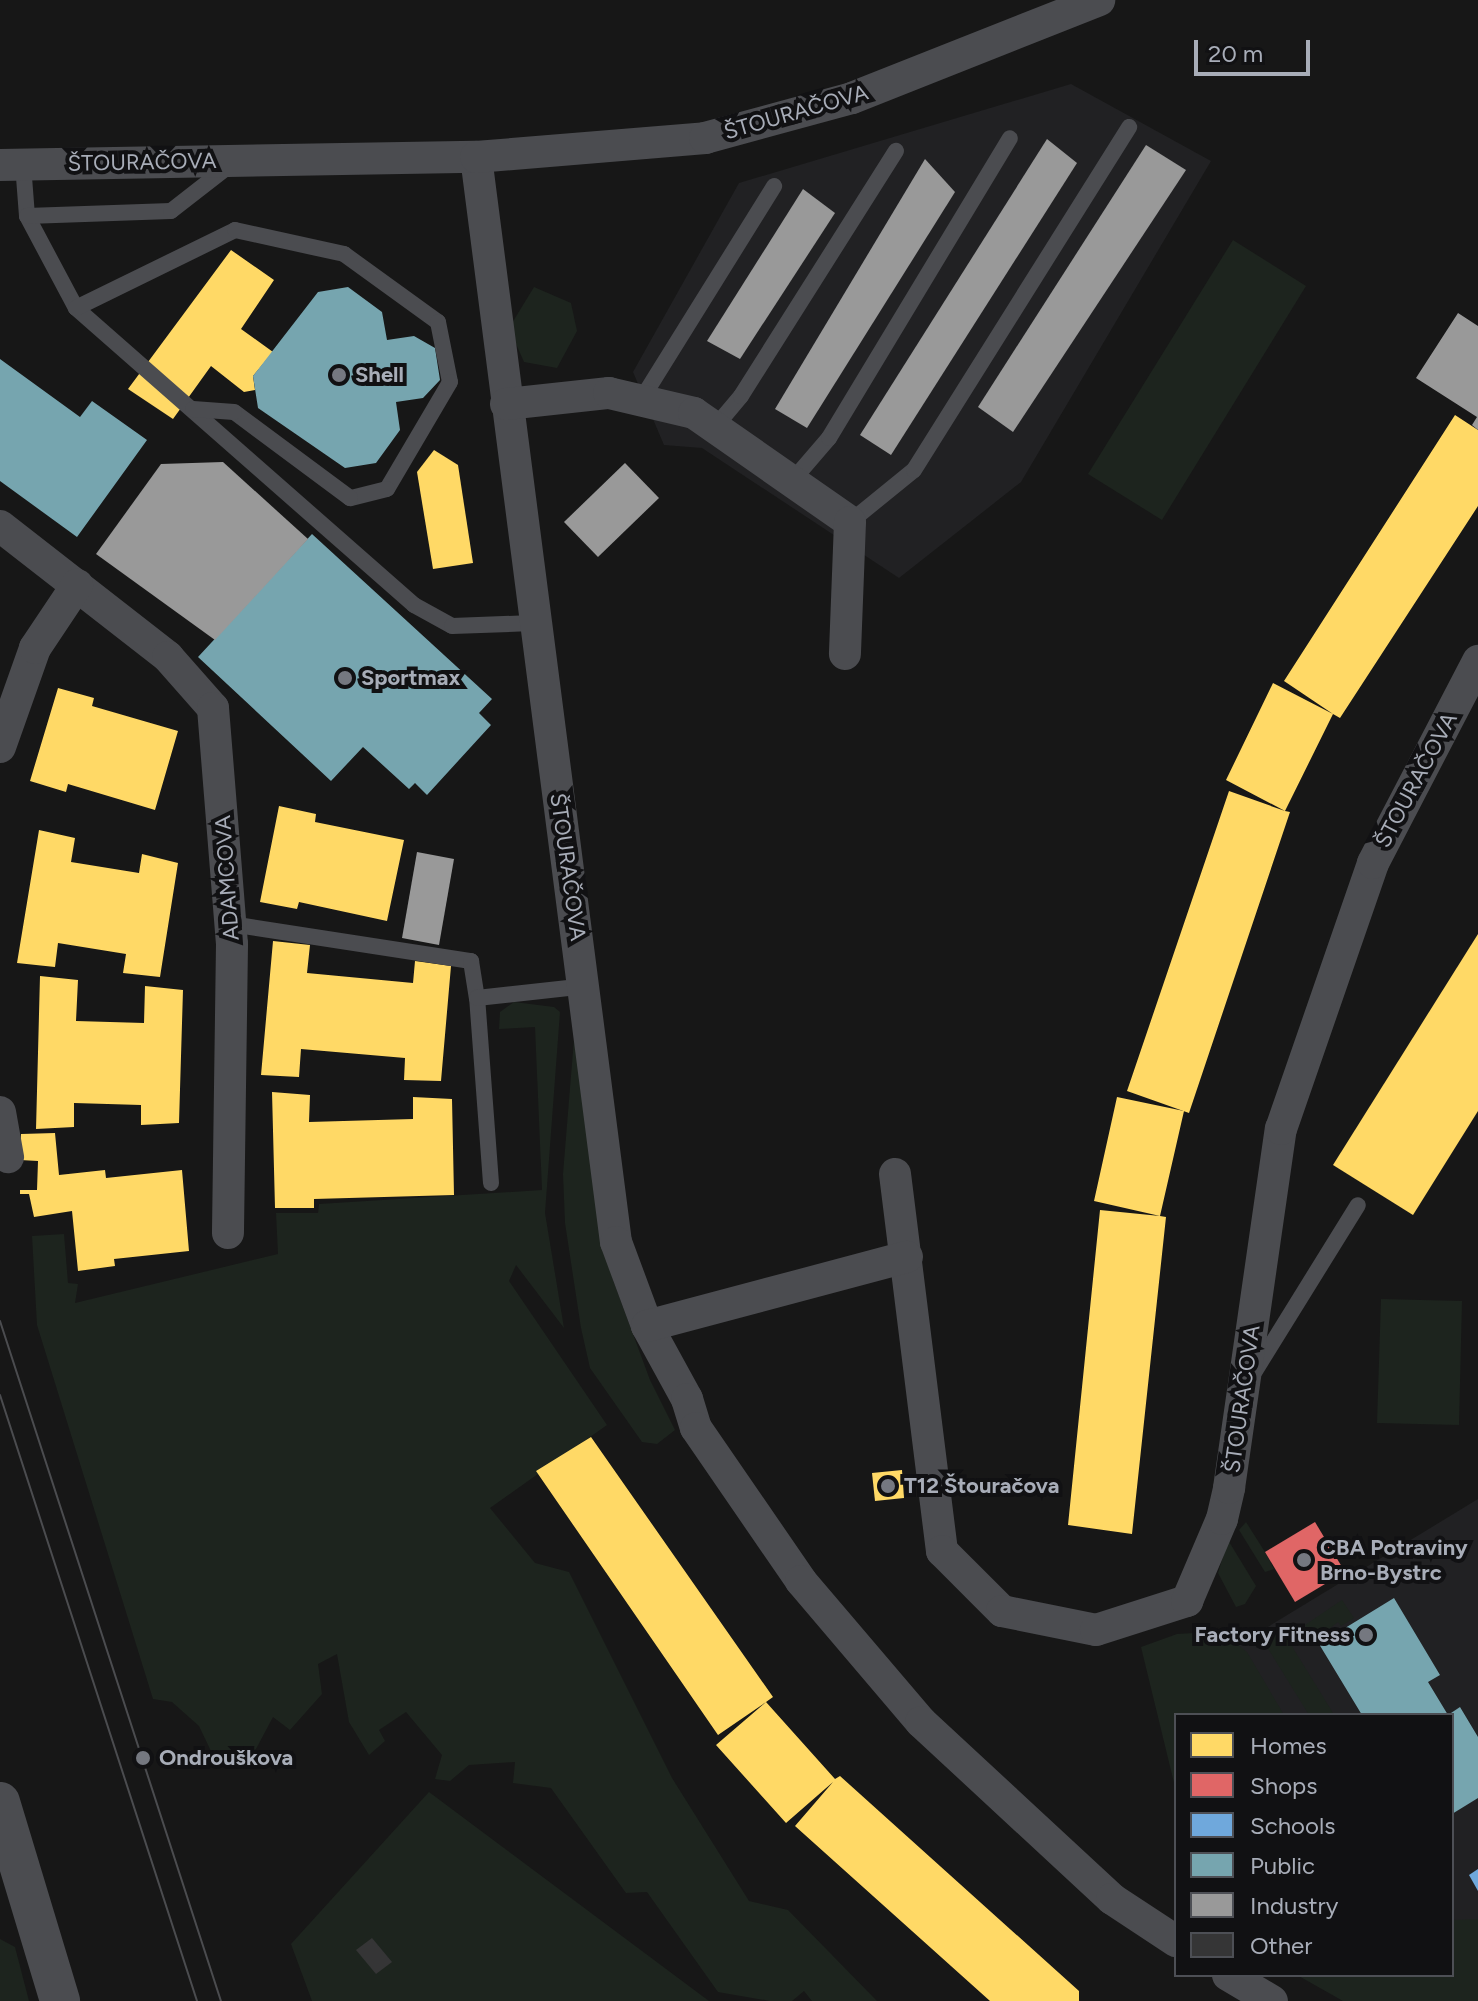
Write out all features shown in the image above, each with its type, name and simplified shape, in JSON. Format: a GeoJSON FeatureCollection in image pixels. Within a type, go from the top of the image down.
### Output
{"type":"FeatureCollection","features":[{"type":"Feature","properties":{"kind":"street","name":"ŠTOURAČOVA"},"geometry":{"type":"LineString","coordinates":[[12,165],[476,157],[705,138],[852,98],[1099,0]]}},
{"type":"Feature","properties":{"kind":"street","name":"ŠTOURAČOVA"},"geometry":{"type":"LineString","coordinates":[[476,157],[532,623],[586,986],[616,1242],[647,1326],[687,1399],[696,1428],[801,1581],[911,1710],[1112,1899],[1174,1940]]}},
{"type":"Feature","properties":{"kind":"street"},"geometry":{"type":"LineString","coordinates":[[506,404],[609,393],[694,413],[850,522],[845,654]]}},
{"type":"Feature","properties":{"kind":"street","name":"ADAMCOVA"},"geometry":{"type":"LineString","coordinates":[[0,526],[168,657],[213,708],[231,924],[228,1233]]}},
{"type":"Feature","properties":{"kind":"street"},"geometry":{"type":"LineString","coordinates":[[0,747],[35,648],[77,585]]}},
{"type":"Feature","properties":{"kind":"street","name":"ŠTOURAČOVA"},"geometry":{"type":"LineString","coordinates":[[895,1174],[942,1551],[1002,1611],[1096,1630],[1187,1601],[1222,1519],[1245,1386],[1281,1129],[1373,863],[1478,661]]}},
{"type":"Feature","properties":{"kind":"street"},"geometry":{"type":"LineString","coordinates":[[0,1112],[8,1157]]}},
{"type":"Feature","properties":{"kind":"street"},"geometry":{"type":"LineString","coordinates":[[647,1326],[907,1257]]}},
{"type":"Feature","properties":{"kind":"street"},"geometry":{"type":"LineString","coordinates":[[0,1802],[60,2001]]}},
{"type":"Feature","properties":{"kind":"street"},"geometry":{"type":"LineString","coordinates":[[1231,1977],[1272,2001]]}},
{"type":"Feature","properties":{"kind":"lane"},"geometry":{"type":"LineString","coordinates":[[850,522],[914,470],[1129,127]]}},
{"type":"Feature","properties":{"kind":"lane"},"geometry":{"type":"LineString","coordinates":[[792,481],[829,438],[1010,138]]}},
{"type":"Feature","properties":{"kind":"lane"},"geometry":{"type":"LineString","coordinates":[[715,427],[741,396],[896,151]]}},
{"type":"Feature","properties":{"kind":"lane"},"geometry":{"type":"LineString","coordinates":[[27,216],[171,211],[237,160]]}},
{"type":"Feature","properties":{"kind":"lane"},"geometry":{"type":"LineString","coordinates":[[12,165],[27,216],[76,308],[414,605],[452,626],[532,623]]}},
{"type":"Feature","properties":{"kind":"lane"},"geometry":{"type":"LineString","coordinates":[[641,400],[774,186]]}},
{"type":"Feature","properties":{"kind":"lane"},"geometry":{"type":"LineString","coordinates":[[76,308],[235,230],[344,254],[438,322],[450,382],[387,489],[350,498],[234,412],[193,409]]}},
{"type":"Feature","properties":{"kind":"lane"},"geometry":{"type":"LineString","coordinates":[[231,924],[471,961],[477,998],[491,1183]]}},
{"type":"Feature","properties":{"kind":"lane"},"geometry":{"type":"LineString","coordinates":[[477,998],[586,986]]}},
{"type":"Feature","properties":{"kind":"lane"},"geometry":{"type":"LineString","coordinates":[[1245,1386],[1358,1205]]}},
{"type":"Feature","properties":{"kind":"shaded area"},"geometry":{"type":"Polygon","coordinates":[[[1071,84],[1211,161],[1021,482],[899,578],[702,448],[664,445],[633,372],[739,183],[1071,84]]]}},
{"type":"Feature","properties":{"kind":"shaded area"},"geometry":{"type":"Polygon","coordinates":[[[1233,240],[1306,286],[1162,520],[1088,474],[1233,240]]]}},
{"type":"Feature","properties":{"kind":"shaded area"},"geometry":{"type":"Polygon","coordinates":[[[534,287],[571,303],[577,331],[557,368],[524,362],[509,328],[534,287]]]}},
{"type":"Feature","properties":{"kind":"shaded area"},"geometry":{"type":"Polygon","coordinates":[[[514,1002],[554,1007],[560,1012],[545,1213],[564,1328],[516,1265],[509,1281],[607,1425],[490,1508],[535,1563],[569,1572],[672,1778],[749,1901],[788,1910],[877,2001],[812,2001],[804,1991],[792,2001],[770,2001],[718,1992],[647,1892],[626,1893],[551,1788],[513,1783],[515,1762],[469,1765],[450,1781],[435,1779],[442,1755],[406,1712],[379,1730],[385,1741],[369,1755],[349,1722],[337,1654],[318,1664],[322,1694],[290,1730],[273,1717],[256,1749],[219,1768],[199,1726],[172,1702],[153,1699],[37,1325],[32,1236],[64,1234],[68,1283],[78,1284],[75,1303],[278,1254],[276,1213],[318,1213],[319,1204],[542,1190],[535,1027],[499,1029],[500,1012],[514,1002]]]}},
{"type":"Feature","properties":{"kind":"shaded area"},"geometry":{"type":"Polygon","coordinates":[[[574,1039],[613,1280],[650,1380],[675,1430],[657,1444],[642,1442],[590,1368],[581,1328],[565,1223],[563,1174],[574,1039]]]}},
{"type":"Feature","properties":{"kind":"shaded area"},"geometry":{"type":"Polygon","coordinates":[[[1381,1299],[1462,1301],[1459,1425],[1377,1423],[1381,1299]]]}},
{"type":"Feature","properties":{"kind":"shaded area"},"geometry":{"type":"Polygon","coordinates":[[[1478,1499],[1478,2001],[1454,1977],[1454,1713],[1174,1713],[1156,1695],[1478,1499]]]}},
{"type":"Feature","properties":{"kind":"shaded area"},"geometry":{"type":"Polygon","coordinates":[[[1246,1522],[1274,1569],[1265,1572],[1239,1530],[1246,1522]]]}},
{"type":"Feature","properties":{"kind":"shaded area"},"geometry":{"type":"Polygon","coordinates":[[[1228,1540],[1256,1586],[1245,1604],[1236,1607],[1218,1573],[1228,1540]]]}},
{"type":"Feature","properties":{"kind":"shaded area"},"geometry":{"type":"Polygon","coordinates":[[[1342,1600],[1354,1618],[1341,1626],[1338,1622],[1314,1640],[1305,1625],[1342,1600]]]}},
{"type":"Feature","properties":{"kind":"shaded area"},"geometry":{"type":"Polygon","coordinates":[[[1282,1630],[1333,1713],[1308,1713],[1264,1642],[1282,1630]]]}},
{"type":"Feature","properties":{"kind":"shaded area"},"geometry":{"type":"Polygon","coordinates":[[[1195,1633],[1219,1643],[1225,1635],[1247,1652],[1283,1713],[1174,1713],[1174,1783],[1141,1647],[1177,1634],[1195,1633]]]}},
{"type":"Feature","properties":{"kind":"shaded area"},"geometry":{"type":"Polygon","coordinates":[[[429,1792],[709,2001],[312,2001],[291,1944],[429,1792]]]}},
{"type":"Feature","properties":{"kind":"shaded area"},"geometry":{"type":"Polygon","coordinates":[[[1478,1919],[1478,2001],[1343,2001],[1301,1977],[1454,1977],[1454,1920],[1478,1919]]]}},
{"type":"Feature","properties":{"kind":"shaded area"},"geometry":{"type":"Polygon","coordinates":[[[0,1939],[15,1947],[29,2001],[0,2001],[0,1939]]]}},
{"type":"Feature","properties":{"kind":"building: Homes"},"geometry":{"type":"Polygon","coordinates":[[[231,250],[274,280],[241,329],[273,352],[253,376],[255,390],[244,392],[211,366],[173,419],[128,389],[231,250]]]}},
{"type":"Feature","properties":{"kind":"building: Homes"},"geometry":{"type":"Polygon","coordinates":[[[1455,415],[1478,430],[1478,506],[1340,718],[1284,681],[1455,415]]]}},
{"type":"Feature","properties":{"kind":"building: Homes"},"geometry":{"type":"Polygon","coordinates":[[[434,450],[458,465],[473,563],[433,569],[417,472],[434,450]]]}},
{"type":"Feature","properties":{"kind":"building: Homes"},"geometry":{"type":"Polygon","coordinates":[[[1273,683],[1333,714],[1285,811],[1226,780],[1273,683]]]}},
{"type":"Feature","properties":{"kind":"building: Homes"},"geometry":{"type":"Polygon","coordinates":[[[58,688],[94,698],[92,706],[178,731],[155,810],[68,784],[66,792],[30,781],[58,688]]]}},
{"type":"Feature","properties":{"kind":"building: Homes"},"geometry":{"type":"Polygon","coordinates":[[[1229,791],[1290,812],[1189,1113],[1127,1091],[1229,791]]]}},
{"type":"Feature","properties":{"kind":"building: Homes"},"geometry":{"type":"Polygon","coordinates":[[[279,806],[316,814],[315,822],[404,840],[387,921],[299,902],[297,909],[260,902],[279,806]]]}},
{"type":"Feature","properties":{"kind":"building: Homes"},"geometry":{"type":"Polygon","coordinates":[[[39,830],[75,838],[71,862],[139,873],[142,854],[178,863],[160,977],[123,973],[126,954],[58,943],[55,967],[17,963],[39,830]]]}},
{"type":"Feature","properties":{"kind":"building: Homes"},"geometry":{"type":"Polygon","coordinates":[[[1478,934],[1478,1111],[1413,1215],[1333,1165],[1478,934]]]}},
{"type":"Feature","properties":{"kind":"building: Homes"},"geometry":{"type":"Polygon","coordinates":[[[273,941],[310,945],[307,973],[413,983],[415,961],[451,966],[441,1081],[404,1080],[405,1058],[301,1049],[299,1077],[261,1075],[273,941]]]}},
{"type":"Feature","properties":{"kind":"building: Homes"},"geometry":{"type":"Polygon","coordinates":[[[40,976],[78,980],[76,1021],[144,1023],[145,986],[183,990],[179,1123],[141,1125],[141,1105],[74,1103],[74,1127],[36,1129],[40,976]]]}},
{"type":"Feature","properties":{"kind":"building: Homes"},"geometry":{"type":"Polygon","coordinates":[[[272,1092],[310,1095],[309,1122],[413,1119],[413,1097],[452,1099],[454,1195],[314,1199],[314,1208],[275,1208],[272,1092]]]}},
{"type":"Feature","properties":{"kind":"building: Homes"},"geometry":{"type":"Polygon","coordinates":[[[1117,1097],[1184,1111],[1160,1216],[1094,1201],[1117,1097]]]}},
{"type":"Feature","properties":{"kind":"building: Homes"},"geometry":{"type":"Polygon","coordinates":[[[55,1133],[59,1175],[105,1170],[106,1178],[182,1170],[189,1251],[114,1259],[115,1266],[78,1271],[72,1211],[34,1217],[29,1194],[20,1194],[20,1190],[37,1190],[38,1161],[20,1160],[21,1134],[55,1133]]]}},
{"type":"Feature","properties":{"kind":"building: Homes"},"geometry":{"type":"Polygon","coordinates":[[[1100,1210],[1166,1217],[1132,1534],[1068,1525],[1100,1210]]]}},
{"type":"Feature","properties":{"kind":"building: Homes"},"geometry":{"type":"Polygon","coordinates":[[[591,1437],[773,1697],[718,1735],[536,1471],[591,1437]]]}},
{"type":"Feature","properties":{"kind":"building: Homes","name":"T12 Štouračova"},"geometry":{"type":"Polygon","coordinates":[[[902,1470],[904,1498],[875,1501],[872,1473],[902,1470]]]}},
{"type":"Feature","properties":{"kind":"building: Homes"},"geometry":{"type":"Polygon","coordinates":[[[766,1702],[835,1779],[840,1776],[1079,1991],[1079,2001],[990,2001],[795,1826],[833,1782],[786,1823],[716,1745],[766,1702]]]}},
{"type":"Feature","properties":{"kind":"building: Shops","name":"CBA Potraviny Brno-Bystrc"},"geometry":{"type":"Polygon","coordinates":[[[1315,1522],[1345,1572],[1295,1602],[1265,1552],[1315,1522]]]}},
{"type":"Feature","properties":{"kind":"building: Schools"},"geometry":{"type":"Polygon","coordinates":[[[1478,1869],[1478,1891],[1469,1875],[1478,1869]]]}},
{"type":"Feature","properties":{"kind":"building: Public"},"geometry":{"type":"Polygon","coordinates":[[[348,287],[382,312],[387,340],[414,336],[435,348],[440,380],[423,398],[396,402],[400,430],[376,463],[345,468],[258,408],[253,376],[318,292],[348,287]]]}},
{"type":"Feature","properties":{"kind":"building: Public"},"geometry":{"type":"Polygon","coordinates":[[[0,359],[80,417],[92,401],[147,440],[77,537],[0,481],[0,359]]]}},
{"type":"Feature","properties":{"kind":"building: Public","name":"Sportmax"},"geometry":{"type":"Polygon","coordinates":[[[312,534],[492,699],[479,713],[491,725],[427,795],[415,783],[409,789],[363,747],[331,781],[198,657],[312,534]]]}},
{"type":"Feature","properties":{"kind":"building: Public"},"geometry":{"type":"Polygon","coordinates":[[[1394,1598],[1440,1675],[1428,1682],[1447,1713],[1361,1713],[1319,1644],[1394,1598]]]}},
{"type":"Feature","properties":{"kind":"building: Public"},"geometry":{"type":"Polygon","coordinates":[[[1460,1707],[1478,1737],[1478,1798],[1454,1813],[1454,1713],[1451,1713],[1460,1707]]]}},
{"type":"Feature","properties":{"kind":"building: Industry"},"geometry":{"type":"Polygon","coordinates":[[[1047,139],[1077,163],[891,455],[860,435],[1047,139]]]}},
{"type":"Feature","properties":{"kind":"building: Industry"},"geometry":{"type":"Polygon","coordinates":[[[1146,145],[1186,170],[1013,432],[978,407],[1146,145]]]}},
{"type":"Feature","properties":{"kind":"building: Industry"},"geometry":{"type":"Polygon","coordinates":[[[925,159],[955,192],[807,428],[775,409],[925,159]]]}},
{"type":"Feature","properties":{"kind":"building: Industry"},"geometry":{"type":"Polygon","coordinates":[[[803,189],[835,213],[740,359],[707,341],[803,189]]]}},
{"type":"Feature","properties":{"kind":"building: Industry"},"geometry":{"type":"Polygon","coordinates":[[[1458,313],[1478,326],[1478,430],[1472,425],[1477,417],[1416,378],[1458,313]]]}},
{"type":"Feature","properties":{"kind":"building: Industry"},"geometry":{"type":"Polygon","coordinates":[[[223,462],[308,539],[215,640],[96,554],[161,464],[223,462]]]}},
{"type":"Feature","properties":{"kind":"building: Industry"},"geometry":{"type":"Polygon","coordinates":[[[625,463],[659,498],[598,557],[564,522],[625,463]]]}},
{"type":"Feature","properties":{"kind":"building: Industry"},"geometry":{"type":"Polygon","coordinates":[[[417,852],[454,859],[439,945],[402,938],[417,852]]]}},
{"type":"Feature","properties":{"kind":"building: Other"},"geometry":{"type":"Polygon","coordinates":[[[372,1938],[392,1962],[376,1974],[356,1950],[372,1938]]]}},
{"type":"Feature","properties":{"kind":"tram line"},"geometry":{"type":"LineString","coordinates":[[0,1321],[221,2001]]}},
{"type":"Feature","properties":{"kind":"tram line"},"geometry":{"type":"LineString","coordinates":[[0,1395],[197,2001]]}},
{"type":"Feature","properties":{"kind":"place","name":"Shell"},"geometry":{"type":"Point","coordinates":[339,375]}},
{"type":"Feature","properties":{"kind":"place","name":"Sportmax"},"geometry":{"type":"Point","coordinates":[345,678]}},
{"type":"Feature","properties":{"kind":"place","name":"T12 Štouračova"},"geometry":{"type":"Point","coordinates":[888,1486]}},
{"type":"Feature","properties":{"kind":"place","name":"CBA Potraviny Brno-Bystrc"},"geometry":{"type":"Point","coordinates":[1304,1560]}},
{"type":"Feature","properties":{"kind":"place","name":"Factory Fitness"},"geometry":{"type":"Point","coordinates":[1366,1635]}},
{"type":"Feature","properties":{"kind":"place","name":"Ondrouškova"},"geometry":{"type":"Point","coordinates":[143,1758]}}]}
